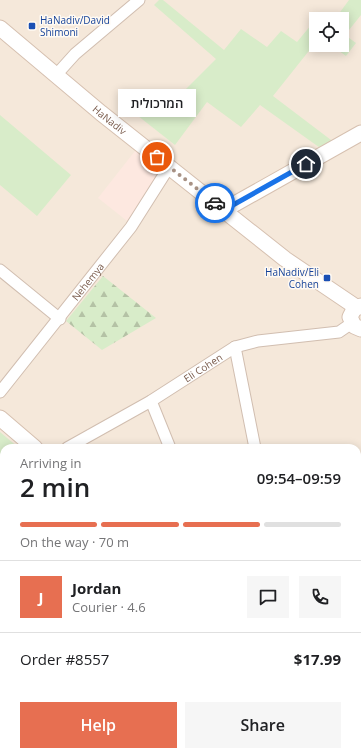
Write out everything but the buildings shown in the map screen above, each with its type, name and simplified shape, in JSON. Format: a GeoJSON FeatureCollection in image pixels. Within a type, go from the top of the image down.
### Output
{"type":"FeatureCollection","features":[{"type":"Feature","properties":{"kind":"street"},"geometry":{"type":"LineString","coordinates":[[57,74],[75,54],[139,0]]}},
{"type":"Feature","properties":{"kind":"street","name":"HaNadiv"},"geometry":{"type":"LineString","coordinates":[[0,28],[57,74],[101,113],[285,259],[359,307]]}},
{"type":"Feature","properties":{"kind":"street"},"geometry":{"type":"LineString","coordinates":[[224,210],[361,133]]}},
{"type":"Feature","properties":{"kind":"street","name":"Nehemya"},"geometry":{"type":"LineString","coordinates":[[0,392],[60,319],[131,227],[169,167]]}},
{"type":"Feature","properties":{"kind":"street"},"geometry":{"type":"LineString","coordinates":[[0,270],[60,319]]}},
{"type":"Feature","properties":{"kind":"street"},"geometry":{"type":"LineString","coordinates":[[356,326],[350,314],[359,307]]}},
{"type":"Feature","properties":{"kind":"street","name":"Eli Cohen"},"geometry":{"type":"LineString","coordinates":[[75,444],[151,401],[235,347],[258,341],[339,332],[356,326]]}},
{"type":"Feature","properties":{"kind":"street"},"geometry":{"type":"LineString","coordinates":[[235,347],[254,444]]}},
{"type":"Feature","properties":{"kind":"street"},"geometry":{"type":"LineString","coordinates":[[151,401],[168,444]]}},
{"type":"Feature","properties":{"kind":"street"},"geometry":{"type":"LineString","coordinates":[[0,418],[30,444]]}},
{"type":"Feature","properties":{"kind":"shaded area"},"geometry":{"type":"Polygon","coordinates":[[[0,0],[361,0],[361,444],[0,444],[0,0]]]}},
{"type":"Feature","properties":{"kind":"shaded area"},"geometry":{"type":"Polygon","coordinates":[[[142,142],[171,166],[127,221],[98,198],[142,142]]]}},
{"type":"Feature","properties":{"kind":"green space"},"geometry":{"type":"Polygon","coordinates":[[[159,0],[163,0],[224,50],[241,29],[267,47],[281,31],[297,42],[309,27],[309,51],[273,96],[335,143],[323,150],[260,105],[241,127],[207,102],[175,145],[133,112],[161,90],[174,101],[216,59],[154,5],[159,0]]]}},
{"type":"Feature","properties":{"kind":"green space"},"geometry":{"type":"Polygon","coordinates":[[[349,0],[361,0],[361,15],[349,30],[349,12],[340,12],[349,0]]]}},
{"type":"Feature","properties":{"kind":"green space"},"geometry":{"type":"Polygon","coordinates":[[[349,38],[356,43],[346,56],[341,52],[349,52],[349,38]]]}},
{"type":"Feature","properties":{"kind":"green space"},"geometry":{"type":"Polygon","coordinates":[[[0,115],[71,175],[37,216],[0,185],[0,115]]]}},
{"type":"Feature","properties":{"kind":"green space"},"geometry":{"type":"Polygon","coordinates":[[[103,276],[156,318],[102,350],[66,321],[103,276]]]}},
{"type":"Feature","properties":{"kind":"green space"},"geometry":{"type":"Polygon","coordinates":[[[0,432],[14,444],[0,444],[0,432]]]}},
{"type":"Feature","properties":{"kind":"way so far"},"geometry":{"type":"LineString","coordinates":[[157,157],[215,203]]}},
{"type":"Feature","properties":{"kind":"place","name":"HaNadiv/David Shimoni"},"geometry":{"type":"Point","coordinates":[32,26]}},
{"type":"Feature","properties":{"kind":"place","name":"המרכולית"},"geometry":{"type":"Point","coordinates":[157,157]}},
{"type":"Feature","properties":{"kind":"place","name":"HaNadiv/Eli Cohen"},"geometry":{"type":"Point","coordinates":[327,278]}},
{"type":"Feature","properties":{"kind":"route"},"geometry":{"type":"LineString","coordinates":[[215,203],[224,210],[306,164]]}}]}
